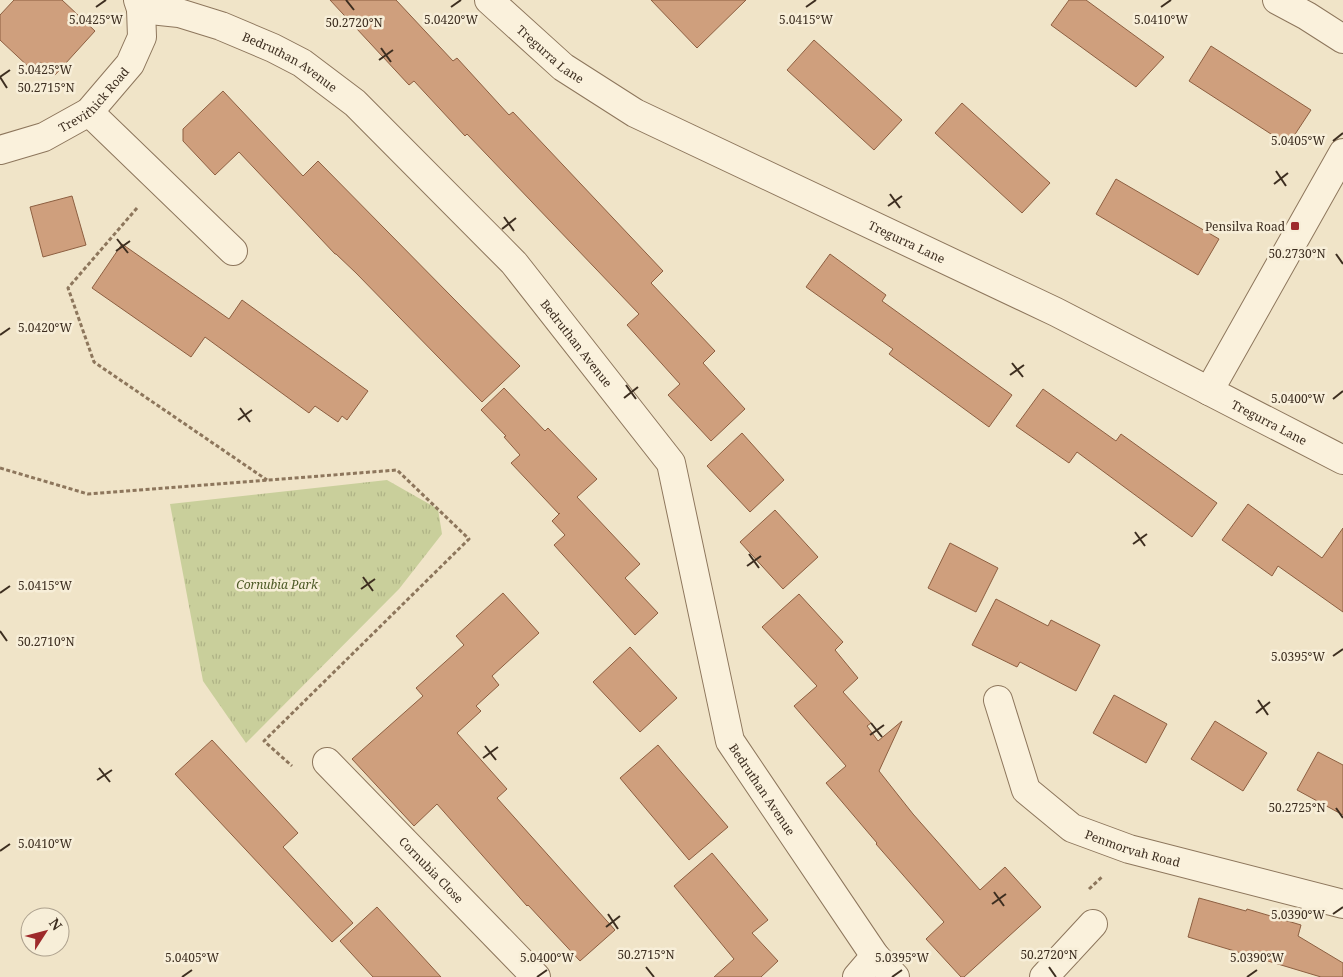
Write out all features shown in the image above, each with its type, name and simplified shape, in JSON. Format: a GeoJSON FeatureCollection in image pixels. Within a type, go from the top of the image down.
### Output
{"type":"FeatureCollection","features":[{"type":"Feature","properties":{"kind":"street","name":"Tregurra Lane"},"geometry":{"type":"LineString","coordinates":[[489,0],[563,67],[636,113],[1056,312],[1343,460]]}},
{"type":"Feature","properties":{"kind":"street"},"geometry":{"type":"LineString","coordinates":[[1277,0],[1343,39]]}},
{"type":"Feature","properties":{"kind":"street","name":"Trevithick Road"},"geometry":{"type":"LineString","coordinates":[[0,150],[44,137],[89,112],[130,64],[142,37],[139,4]]}},
{"type":"Feature","properties":{"kind":"street","name":"Bedruthan Avenue"},"geometry":{"type":"LineString","coordinates":[[139,4],[179,13],[221,26],[273,48],[302,63],[354,103],[514,263],[665,455],[671,463],[730,741],[875,956],[895,977]]}},
{"type":"Feature","properties":{"kind":"street"},"geometry":{"type":"LineString","coordinates":[[89,112],[233,251]]}},
{"type":"Feature","properties":{"kind":"street"},"geometry":{"type":"LineString","coordinates":[[1209,391],[1343,153]]}},
{"type":"Feature","properties":{"kind":"street","name":"Penmorvah Road"},"geometry":{"type":"LineString","coordinates":[[998,700],[1026,790],[1072,828],[1129,849],[1343,904]]}},
{"type":"Feature","properties":{"kind":"street","name":"Cornubia Close"},"geometry":{"type":"LineString","coordinates":[[327,762],[536,977]]}},
{"type":"Feature","properties":{"kind":"street"},"geometry":{"type":"LineString","coordinates":[[1044,977],[1093,924]]}},
{"type":"Feature","properties":{"kind":"street"},"geometry":{"type":"LineString","coordinates":[[856,977],[875,956]]}},
{"type":"Feature","properties":{"kind":"path"},"geometry":{"type":"LineString","coordinates":[[160,181],[68,288],[94,362],[268,480]]}},
{"type":"Feature","properties":{"kind":"path"},"geometry":{"type":"LineString","coordinates":[[0,468],[88,494],[398,470],[469,539],[264,740],[301,774],[327,762]]}},
{"type":"Feature","properties":{"kind":"path"},"geometry":{"type":"LineString","coordinates":[[1093,924],[1073,905],[1129,849]]}},
{"type":"Feature","properties":{"kind":"green space","name":"Cornubia Park"},"geometry":{"type":"Polygon","coordinates":[[[387,480],[438,509],[442,534],[399,589],[246,743],[203,681],[170,504],[387,480]]]}},
{"type":"Feature","properties":{"kind":"building"},"geometry":{"type":"Polygon","coordinates":[[[14,0],[62,0],[95,31],[55,75],[40,62],[32,70],[0,40],[0,15],[14,0]]]}},
{"type":"Feature","properties":{"kind":"building"},"geometry":{"type":"Polygon","coordinates":[[[330,0],[396,0],[453,61],[457,58],[509,115],[513,112],[663,271],[651,283],[715,351],[703,363],[745,409],[711,441],[668,395],[680,384],[627,325],[639,314],[467,134],[465,136],[414,81],[409,85],[330,0]]]}},
{"type":"Feature","properties":{"kind":"building"},"geometry":{"type":"Polygon","coordinates":[[[651,0],[746,0],[697,48],[651,0]]]}},
{"type":"Feature","properties":{"kind":"building"},"geometry":{"type":"Polygon","coordinates":[[[1069,0],[1086,0],[1164,57],[1136,87],[1051,25],[1069,0]]]}},
{"type":"Feature","properties":{"kind":"building"},"geometry":{"type":"Polygon","coordinates":[[[814,40],[902,120],[874,150],[787,70],[814,40]]]}},
{"type":"Feature","properties":{"kind":"building"},"geometry":{"type":"Polygon","coordinates":[[[1211,46],[1311,110],[1288,145],[1189,81],[1211,46]]]}},
{"type":"Feature","properties":{"kind":"building"},"geometry":{"type":"Polygon","coordinates":[[[223,91],[303,176],[318,161],[520,366],[482,402],[356,273],[335,254],[239,152],[215,175],[183,141],[183,129],[223,91]]]}},
{"type":"Feature","properties":{"kind":"building"},"geometry":{"type":"Polygon","coordinates":[[[962,103],[1050,183],[1022,213],[935,133],[962,103]]]}},
{"type":"Feature","properties":{"kind":"building"},"geometry":{"type":"Polygon","coordinates":[[[1116,179],[1219,239],[1198,275],[1096,214],[1116,179]]]}},
{"type":"Feature","properties":{"kind":"building"},"geometry":{"type":"Polygon","coordinates":[[[72,196],[86,245],[43,257],[30,207],[72,196]]]}},
{"type":"Feature","properties":{"kind":"building"},"geometry":{"type":"Polygon","coordinates":[[[122,244],[229,319],[242,300],[368,391],[347,420],[342,416],[338,422],[315,406],[309,413],[205,337],[191,357],[92,288],[122,244]]]}},
{"type":"Feature","properties":{"kind":"building"},"geometry":{"type":"Polygon","coordinates":[[[830,254],[886,295],[882,301],[1012,395],[989,427],[889,354],[893,349],[806,287],[830,254]]]}},
{"type":"Feature","properties":{"kind":"building"},"geometry":{"type":"Polygon","coordinates":[[[504,388],[545,431],[548,428],[597,479],[577,497],[640,564],[625,578],[658,613],[635,635],[554,545],[565,535],[552,521],[559,514],[511,463],[520,455],[504,437],[506,436],[481,410],[504,388]]]}},
{"type":"Feature","properties":{"kind":"building"},"geometry":{"type":"Polygon","coordinates":[[[1043,389],[1116,441],[1121,434],[1217,503],[1192,537],[1077,452],[1069,463],[1016,426],[1043,389]]]}},
{"type":"Feature","properties":{"kind":"building"},"geometry":{"type":"Polygon","coordinates":[[[742,433],[784,480],[750,512],[707,466],[742,433]]]}},
{"type":"Feature","properties":{"kind":"building"},"geometry":{"type":"Polygon","coordinates":[[[1248,504],[1322,558],[1343,528],[1343,612],[1278,566],[1272,576],[1222,540],[1248,504]]]}},
{"type":"Feature","properties":{"kind":"building"},"geometry":{"type":"Polygon","coordinates":[[[775,510],[818,557],[783,589],[740,542],[775,510]]]}},
{"type":"Feature","properties":{"kind":"building"},"geometry":{"type":"Polygon","coordinates":[[[950,543],[998,568],[976,612],[928,588],[950,543]]]}},
{"type":"Feature","properties":{"kind":"building"},"geometry":{"type":"Polygon","coordinates":[[[503,593],[539,633],[492,676],[499,685],[476,706],[481,711],[457,733],[507,789],[497,798],[615,930],[580,961],[527,906],[437,804],[414,826],[352,759],[423,696],[416,688],[464,645],[456,636],[503,593]]]}},
{"type":"Feature","properties":{"kind":"building"},"geometry":{"type":"Polygon","coordinates":[[[799,594],[843,642],[835,650],[858,678],[843,692],[871,723],[867,726],[878,741],[902,721],[879,771],[913,814],[980,890],[1005,867],[1041,907],[964,977],[961,977],[926,939],[944,922],[826,783],[846,766],[794,706],[817,686],[762,627],[799,594]]]}},
{"type":"Feature","properties":{"kind":"building"},"geometry":{"type":"Polygon","coordinates":[[[996,599],[1048,626],[1051,620],[1100,645],[1076,691],[1020,662],[1017,667],[972,645],[996,599]]]}},
{"type":"Feature","properties":{"kind":"building"},"geometry":{"type":"Polygon","coordinates":[[[630,647],[677,698],[640,732],[593,682],[630,647]]]}},
{"type":"Feature","properties":{"kind":"building"},"geometry":{"type":"Polygon","coordinates":[[[1114,695],[1167,724],[1146,763],[1093,733],[1114,695]]]}},
{"type":"Feature","properties":{"kind":"building"},"geometry":{"type":"Polygon","coordinates":[[[1215,721],[1267,753],[1243,791],[1191,759],[1215,721]]]}},
{"type":"Feature","properties":{"kind":"building"},"geometry":{"type":"Polygon","coordinates":[[[212,740],[298,833],[283,847],[353,923],[332,942],[175,774],[212,740]]]}},
{"type":"Feature","properties":{"kind":"building"},"geometry":{"type":"Polygon","coordinates":[[[658,745],[728,827],[689,860],[620,778],[658,745]]]}},
{"type":"Feature","properties":{"kind":"building"},"geometry":{"type":"Polygon","coordinates":[[[1318,752],[1343,765],[1343,815],[1297,790],[1318,752]]]}},
{"type":"Feature","properties":{"kind":"building"},"geometry":{"type":"Polygon","coordinates":[[[712,853],[768,920],[752,933],[778,961],[761,977],[714,977],[734,959],[674,886],[712,853]]]}},
{"type":"Feature","properties":{"kind":"building"},"geometry":{"type":"Polygon","coordinates":[[[1199,898],[1246,911],[1247,909],[1301,925],[1298,936],[1343,963],[1343,977],[1321,977],[1188,937],[1199,898]]]}},
{"type":"Feature","properties":{"kind":"building"},"geometry":{"type":"Polygon","coordinates":[[[377,907],[441,977],[373,977],[340,941],[377,907]]]}},
{"type":"Feature","properties":{"kind":"place","name":"Pensilva Road"},"geometry":{"type":"Point","coordinates":[1295,226]}}]}
